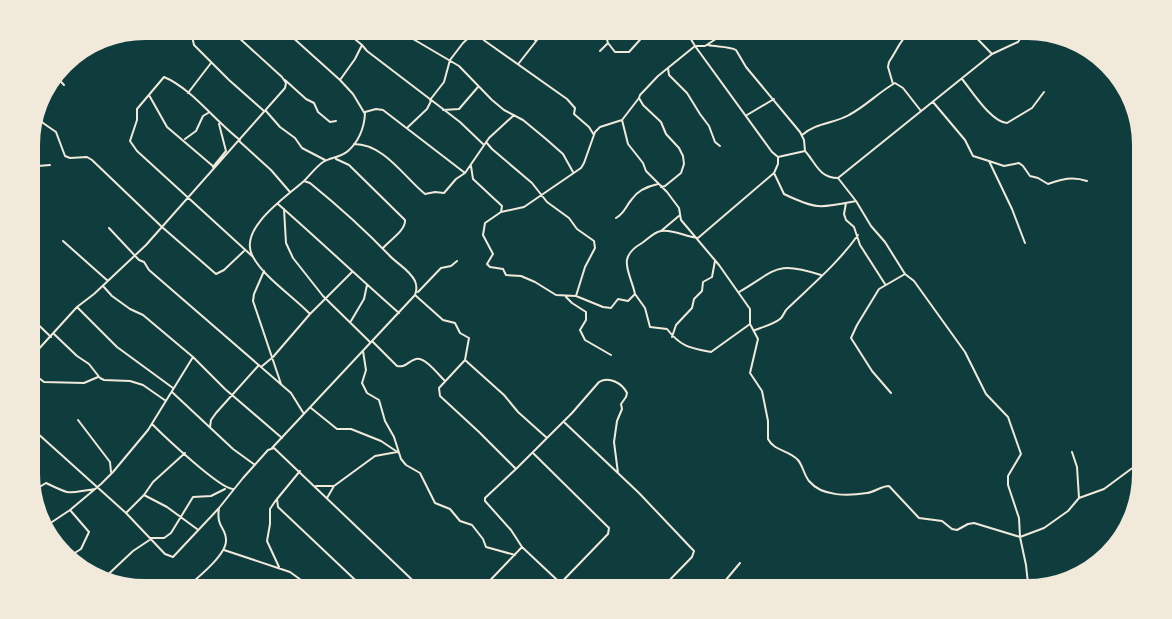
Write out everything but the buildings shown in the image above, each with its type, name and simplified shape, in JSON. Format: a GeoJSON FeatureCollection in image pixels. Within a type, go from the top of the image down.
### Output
{"type":"FeatureCollection","features":[{"type":"Feature","properties":{"kind":"street"},"geometry":{"type":"LineString","coordinates":[[193,36],[192,40],[212,63],[266,111],[280,127],[295,138],[302,148],[326,160],[336,159],[350,165],[405,220],[405,226],[383,249]]}},
{"type":"Feature","properties":{"kind":"street"},"geometry":{"type":"LineString","coordinates":[[291,36],[340,80],[353,94],[364,112],[364,122],[354,144],[336,159]]}},
{"type":"Feature","properties":{"kind":"street"},"geometry":{"type":"LineString","coordinates":[[351,36],[525,176],[555,209],[590,236],[596,244],[585,267],[576,296]]}},
{"type":"Feature","properties":{"kind":"street"},"geometry":{"type":"LineString","coordinates":[[410,36],[450,60],[468,74],[478,87],[504,110],[541,134],[563,154],[573,171]]}},
{"type":"Feature","properties":{"kind":"street"},"geometry":{"type":"LineString","coordinates":[[408,128],[427,109],[444,82],[450,60],[471,36]]}},
{"type":"Feature","properties":{"kind":"street"},"geometry":{"type":"LineString","coordinates":[[480,36],[567,99],[575,108],[573,113],[575,117],[594,135]]}},
{"type":"Feature","properties":{"kind":"street"},"geometry":{"type":"LineString","coordinates":[[531,36],[535,40]]}},
{"type":"Feature","properties":{"kind":"street"},"geometry":{"type":"LineString","coordinates":[[518,64],[539,36]]}},
{"type":"Feature","properties":{"kind":"street"},"geometry":{"type":"LineString","coordinates":[[606,36],[615,52],[628,52],[643,36]]}},
{"type":"Feature","properties":{"kind":"street"},"geometry":{"type":"LineString","coordinates":[[690,36],[772,152],[778,157]]}},
{"type":"Feature","properties":{"kind":"street"},"geometry":{"type":"LineString","coordinates":[[708,45],[721,36]]}},
{"type":"Feature","properties":{"kind":"street"},"geometry":{"type":"LineString","coordinates":[[893,84],[888,67],[889,62],[904,36]]}},
{"type":"Feature","properties":{"kind":"street"},"geometry":{"type":"LineString","coordinates":[[974,36],[992,54]]}},
{"type":"Feature","properties":{"kind":"street"},"geometry":{"type":"LineString","coordinates":[[838,178],[992,54],[1018,42],[1022,36]]}},
{"type":"Feature","properties":{"kind":"street"},"geometry":{"type":"LineString","coordinates":[[239,38],[306,99],[314,103],[324,118],[330,122],[336,121]]}},
{"type":"Feature","properties":{"kind":"street"},"geometry":{"type":"LineString","coordinates":[[600,51],[608,43]]}},
{"type":"Feature","properties":{"kind":"street"},"geometry":{"type":"LineString","coordinates":[[340,80],[355,60],[362,45]]}},
{"type":"Feature","properties":{"kind":"street"},"geometry":{"type":"LineString","coordinates":[[635,294],[628,301],[616,299],[612,307],[603,308],[576,296],[556,295],[521,276],[506,275],[503,269],[490,267],[487,264],[493,254],[483,235],[483,229],[488,219],[501,212],[524,207],[573,171],[581,168],[600,126],[621,120],[642,92],[695,46],[733,48],[802,136],[805,151],[823,175],[838,178],[856,201],[905,274],[914,281],[965,352],[986,394],[1008,417],[1021,454],[1008,476],[1008,484],[1019,518],[1028,583]]}},
{"type":"Feature","properties":{"kind":"street"},"geometry":{"type":"LineString","coordinates":[[188,93],[212,63]]}},
{"type":"Feature","properties":{"kind":"street"},"geometry":{"type":"LineString","coordinates":[[668,68],[669,75],[687,93],[720,147]]}},
{"type":"Feature","properties":{"kind":"street"},"geometry":{"type":"LineString","coordinates":[[253,256],[244,251],[188,196],[137,151],[130,141],[137,120],[137,109],[164,77],[188,93],[240,140],[271,170],[290,193]]}},
{"type":"Feature","properties":{"kind":"street"},"geometry":{"type":"LineString","coordinates":[[59,79],[64,85]]}},
{"type":"Feature","properties":{"kind":"street"},"geometry":{"type":"LineString","coordinates":[[962,79],[990,113],[1002,123],[1007,123],[1032,108],[1044,92]]}},
{"type":"Feature","properties":{"kind":"street"},"geometry":{"type":"LineString","coordinates":[[36,353],[77,307],[136,255],[162,227],[266,111],[285,88],[285,80]]}},
{"type":"Feature","properties":{"kind":"street"},"geometry":{"type":"LineString","coordinates":[[802,136],[814,126],[840,120],[849,115],[897,83],[921,111]]}},
{"type":"Feature","properties":{"kind":"street"},"geometry":{"type":"LineString","coordinates":[[443,110],[459,109],[478,87]]}},
{"type":"Feature","properties":{"kind":"street"},"geometry":{"type":"LineString","coordinates":[[148,95],[162,120],[214,167]]}},
{"type":"Feature","properties":{"kind":"street"},"geometry":{"type":"LineString","coordinates":[[616,218],[625,212],[629,202],[636,194],[648,187],[665,186],[681,173],[684,164],[679,148],[666,134],[661,122],[639,98]]}},
{"type":"Feature","properties":{"kind":"street"},"geometry":{"type":"LineString","coordinates":[[747,115],[774,99]]}},
{"type":"Feature","properties":{"kind":"street"},"geometry":{"type":"LineString","coordinates":[[933,102],[965,140],[973,156],[1004,166],[1019,163],[1030,176],[1042,179],[1048,184],[1058,179],[1068,178],[1087,181]]}},
{"type":"Feature","properties":{"kind":"street"},"geometry":{"type":"LineString","coordinates":[[364,112],[383,110],[465,173]]}},
{"type":"Feature","properties":{"kind":"street"},"geometry":{"type":"LineString","coordinates":[[183,140],[196,131],[203,116],[208,113]]}},
{"type":"Feature","properties":{"kind":"street"},"geometry":{"type":"LineString","coordinates":[[354,144],[370,146],[425,194],[444,193],[456,179],[465,173],[485,143],[514,115]]}},
{"type":"Feature","properties":{"kind":"street"},"geometry":{"type":"LineString","coordinates":[[40,118],[56,132],[65,156],[69,158],[87,157],[92,160],[162,227],[216,274],[224,270],[244,251]]}},
{"type":"Feature","properties":{"kind":"street"},"geometry":{"type":"LineString","coordinates":[[621,120],[628,144],[644,163],[646,171],[679,208],[680,216],[686,226],[698,238],[750,309],[750,324],[755,330],[758,345],[750,373],[762,391],[768,421],[768,439],[776,448],[787,452],[799,461],[809,481],[815,486],[844,495],[868,493],[889,486],[919,518],[942,521],[957,530],[974,523],[1020,537],[1044,528],[1068,511],[1078,498],[1104,489],[1136,467]]}},
{"type":"Feature","properties":{"kind":"street"},"geometry":{"type":"LineString","coordinates":[[214,167],[225,152],[218,122]]}},
{"type":"Feature","properties":{"kind":"street"},"geometry":{"type":"LineString","coordinates":[[778,157],[805,151]]}},
{"type":"Feature","properties":{"kind":"street"},"geometry":{"type":"LineString","coordinates":[[698,238],[774,172],[778,164],[778,157]]}},
{"type":"Feature","properties":{"kind":"street"},"geometry":{"type":"LineString","coordinates":[[310,314],[264,271],[253,256],[248,244],[250,236],[263,217],[326,160]]}},
{"type":"Feature","properties":{"kind":"street"},"geometry":{"type":"LineString","coordinates":[[989,161],[1025,243]]}},
{"type":"Feature","properties":{"kind":"street"},"geometry":{"type":"LineString","coordinates":[[36,164],[50,165]]}},
{"type":"Feature","properties":{"kind":"street"},"geometry":{"type":"LineString","coordinates":[[471,165],[473,179],[502,206],[501,212]]}},
{"type":"Feature","properties":{"kind":"street"},"geometry":{"type":"LineString","coordinates":[[774,172],[784,194],[810,206],[828,206],[856,201]]}},
{"type":"Feature","properties":{"kind":"street"},"geometry":{"type":"LineString","coordinates":[[304,181],[315,187],[363,228],[411,275],[416,294],[443,320],[455,323],[460,333],[469,338],[465,360],[439,388],[440,396],[516,469]]}},
{"type":"Feature","properties":{"kind":"street"},"geometry":{"type":"LineString","coordinates":[[846,203],[844,214],[885,285]]}},
{"type":"Feature","properties":{"kind":"street"},"geometry":{"type":"LineString","coordinates":[[278,204],[303,229],[323,243],[399,313]]}},
{"type":"Feature","properties":{"kind":"street"},"geometry":{"type":"LineString","coordinates":[[284,209],[286,243],[297,263],[326,298],[397,366],[402,367],[417,358],[435,370],[444,381]]}},
{"type":"Feature","properties":{"kind":"street"},"geometry":{"type":"LineString","coordinates":[[680,216],[636,245],[627,256],[631,285],[645,308],[650,327],[667,329],[672,337],[685,346],[711,352],[750,324]]}},
{"type":"Feature","properties":{"kind":"street"},"geometry":{"type":"LineString","coordinates":[[109,228],[149,270],[291,393],[304,414]]}},
{"type":"Feature","properties":{"kind":"street"},"geometry":{"type":"LineString","coordinates":[[660,231],[677,232],[698,238]]}},
{"type":"Feature","properties":{"kind":"street"},"geometry":{"type":"LineString","coordinates":[[755,330],[779,320],[789,307],[814,285],[849,248],[858,235]]}},
{"type":"Feature","properties":{"kind":"street"},"geometry":{"type":"LineString","coordinates":[[63,241],[108,281]]}},
{"type":"Feature","properties":{"kind":"street"},"geometry":{"type":"LineString","coordinates":[[36,432],[126,513],[165,554],[173,557],[255,465],[282,439],[416,294],[441,268],[451,266],[457,261]]}},
{"type":"Feature","properties":{"kind":"street"},"geometry":{"type":"LineString","coordinates":[[672,337],[676,324],[692,308],[694,299],[702,291],[703,282],[712,277],[715,261]]}},
{"type":"Feature","properties":{"kind":"street"},"geometry":{"type":"LineString","coordinates":[[739,292],[780,267],[802,268],[821,275]]}},
{"type":"Feature","properties":{"kind":"street"},"geometry":{"type":"LineString","coordinates":[[264,271],[253,302],[281,384]]}},
{"type":"Feature","properties":{"kind":"street"},"geometry":{"type":"LineString","coordinates":[[210,427],[211,420],[234,394],[260,366],[273,357],[310,314],[352,272]]}},
{"type":"Feature","properties":{"kind":"street"},"geometry":{"type":"LineString","coordinates":[[891,393],[872,371],[851,338],[879,289],[905,274]]}},
{"type":"Feature","properties":{"kind":"street"},"geometry":{"type":"LineString","coordinates":[[350,321],[364,299],[367,285]]}},
{"type":"Feature","properties":{"kind":"street"},"geometry":{"type":"LineString","coordinates":[[103,286],[106,291],[130,309],[143,315],[193,357],[225,389],[234,394],[282,439]]}},
{"type":"Feature","properties":{"kind":"street"},"geometry":{"type":"LineString","coordinates":[[566,297],[586,312],[586,320],[579,330],[582,337],[610,356]]}},
{"type":"Feature","properties":{"kind":"street"},"geometry":{"type":"LineString","coordinates":[[77,307],[117,347],[173,390],[233,449],[255,465]]}},
{"type":"Feature","properties":{"kind":"street"},"geometry":{"type":"LineString","coordinates":[[36,323],[51,337]]}},
{"type":"Feature","properties":{"kind":"street"},"geometry":{"type":"LineString","coordinates":[[54,334],[76,356],[89,364],[100,378],[130,381],[143,385],[166,401]]}},
{"type":"Feature","properties":{"kind":"street"},"geometry":{"type":"LineString","coordinates":[[363,351],[366,370],[362,383],[367,393],[379,400],[385,421],[406,465],[420,473],[435,503],[450,509],[460,521],[472,525],[489,549],[515,555]]}},
{"type":"Feature","properties":{"kind":"street"},"geometry":{"type":"LineString","coordinates":[[49,524],[70,510],[112,474],[152,424],[193,357]]}},
{"type":"Feature","properties":{"kind":"street"},"geometry":{"type":"LineString","coordinates":[[465,360],[548,439]]}},
{"type":"Feature","properties":{"kind":"street"},"geometry":{"type":"LineString","coordinates":[[36,377],[47,382],[84,383],[100,378]]}},
{"type":"Feature","properties":{"kind":"street"},"geometry":{"type":"LineString","coordinates":[[533,453],[609,528],[608,534],[561,583],[522,547],[511,530],[485,501],[485,498],[533,453],[548,439],[604,379],[612,380],[627,393],[621,404],[622,409],[617,421],[614,442],[618,473]]}},
{"type":"Feature","properties":{"kind":"street"},"geometry":{"type":"LineString","coordinates":[[311,408],[337,429],[347,427],[361,432],[398,452]]}},
{"type":"Feature","properties":{"kind":"street"},"geometry":{"type":"LineString","coordinates":[[78,420],[110,462],[112,474]]}},
{"type":"Feature","properties":{"kind":"street"},"geometry":{"type":"LineString","coordinates":[[564,422],[618,473],[694,551],[692,557],[667,583]]}},
{"type":"Feature","properties":{"kind":"street"},"geometry":{"type":"LineString","coordinates":[[152,424],[213,480],[226,488],[235,488]]}},
{"type":"Feature","properties":{"kind":"street"},"geometry":{"type":"LineString","coordinates":[[272,448],[316,486],[414,583]]}},
{"type":"Feature","properties":{"kind":"street"},"geometry":{"type":"LineString","coordinates":[[327,498],[334,486],[375,456],[398,452]]}},
{"type":"Feature","properties":{"kind":"street"},"geometry":{"type":"LineString","coordinates":[[1072,452],[1077,467],[1078,498]]}},
{"type":"Feature","properties":{"kind":"street"},"geometry":{"type":"LineString","coordinates":[[126,513],[153,482],[185,453]]}},
{"type":"Feature","properties":{"kind":"street"},"geometry":{"type":"LineString","coordinates":[[281,569],[276,565],[267,541],[270,509],[300,471]]}},
{"type":"Feature","properties":{"kind":"street"},"geometry":{"type":"LineString","coordinates":[[37,488],[46,483],[60,491],[72,494],[96,488]]}},
{"type":"Feature","properties":{"kind":"street"},"geometry":{"type":"LineString","coordinates":[[316,486],[334,486]]}},
{"type":"Feature","properties":{"kind":"street"},"geometry":{"type":"LineString","coordinates":[[107,576],[133,551],[151,539],[164,538],[171,533],[193,497],[211,496],[226,488]]}},
{"type":"Feature","properties":{"kind":"street"},"geometry":{"type":"LineString","coordinates":[[144,495],[181,516],[198,530]]}},
{"type":"Feature","properties":{"kind":"street"},"geometry":{"type":"LineString","coordinates":[[277,499],[278,507],[358,583]]}},
{"type":"Feature","properties":{"kind":"street"},"geometry":{"type":"LineString","coordinates":[[192,583],[224,550],[226,538],[218,519],[219,508]]}},
{"type":"Feature","properties":{"kind":"street"},"geometry":{"type":"LineString","coordinates":[[70,510],[89,532],[81,549],[72,554]]}},
{"type":"Feature","properties":{"kind":"street"},"geometry":{"type":"LineString","coordinates":[[488,583],[522,547]]}},
{"type":"Feature","properties":{"kind":"street"},"geometry":{"type":"LineString","coordinates":[[224,550],[290,572],[302,583]]}},
{"type":"Feature","properties":{"kind":"street"},"geometry":{"type":"LineString","coordinates":[[723,583],[740,563]]}}]}
